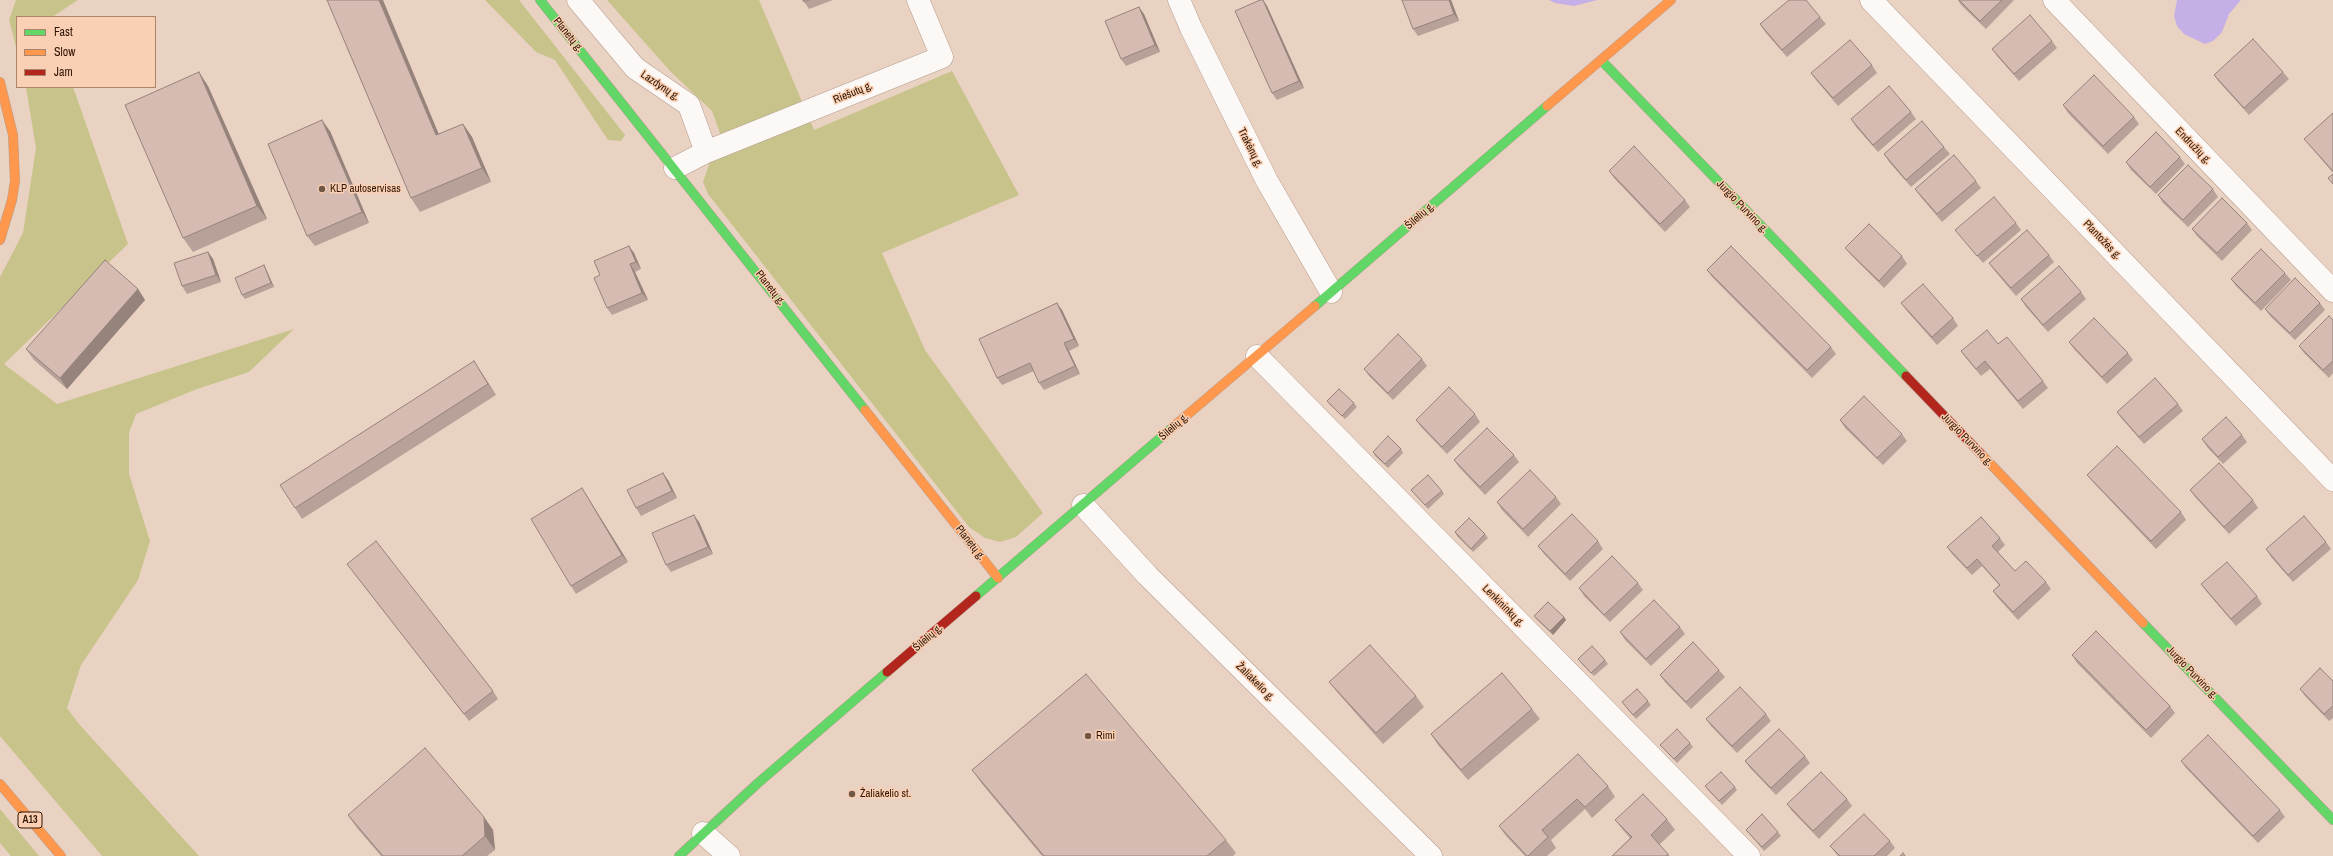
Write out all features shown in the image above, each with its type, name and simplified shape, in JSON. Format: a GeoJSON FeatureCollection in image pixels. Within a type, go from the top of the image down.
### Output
{"type":"FeatureCollection","features":[{"type":"Feature","properties":{"kind":"main road","name":"Planetų g."},"geometry":{"type":"LineString","coordinates":[[540,0],[675,168],[998,578]]}},
{"type":"Feature","properties":{"kind":"main road","name":"Šilelių g."},"geometry":{"type":"LineString","coordinates":[[679,856],[758,783],[1084,505],[1671,0]]}},
{"type":"Feature","properties":{"kind":"main road","name":"Jurgio Purvino g."},"geometry":{"type":"LineString","coordinates":[[1601,60],[2333,820]]}},
{"type":"Feature","properties":{"kind":"main road"},"geometry":{"type":"LineString","coordinates":[[0,82],[13,135],[15,181],[12,200],[0,240]]}},
{"type":"Feature","properties":{"kind":"main road","name":"A13"},"geometry":{"type":"LineString","coordinates":[[0,784],[60,856]]}},
{"type":"Feature","properties":{"kind":"street","name":"Lazdynų g."},"geometry":{"type":"LineString","coordinates":[[578,0],[635,68],[689,105],[706,152]]}},
{"type":"Feature","properties":{"kind":"street","name":"Riešutų g."},"geometry":{"type":"LineString","coordinates":[[706,152],[942,57],[918,0]]}},
{"type":"Feature","properties":{"kind":"street","name":"Trakėnų g."},"geometry":{"type":"LineString","coordinates":[[1179,0],[1191,28],[1267,181],[1331,292]]}},
{"type":"Feature","properties":{"kind":"street","name":"Plantožės g."},"geometry":{"type":"LineString","coordinates":[[1871,0],[2333,480]]}},
{"type":"Feature","properties":{"kind":"street","name":"Endružių g."},"geometry":{"type":"LineString","coordinates":[[2054,0],[2333,291]]}},
{"type":"Feature","properties":{"kind":"street"},"geometry":{"type":"LineString","coordinates":[[675,168],[706,152]]}},
{"type":"Feature","properties":{"kind":"street","name":"Lenkininkų g."},"geometry":{"type":"LineString","coordinates":[[1257,356],[1749,856]]}},
{"type":"Feature","properties":{"kind":"street","name":"Žaliakelio g."},"geometry":{"type":"LineString","coordinates":[[1084,505],[1148,576],[1431,856]]}},
{"type":"Feature","properties":{"kind":"street"},"geometry":{"type":"LineString","coordinates":[[703,833],[730,856]]}},
{"type":"Feature","properties":{"kind":"shaded area"},"geometry":{"type":"Polygon","coordinates":[[[16,0],[78,0],[54,16],[16,16],[16,47],[9,20],[16,0]]]}},
{"type":"Feature","properties":{"kind":"shaded area"},"geometry":{"type":"Polygon","coordinates":[[[485,0],[519,0],[625,135],[621,141],[608,140],[555,60],[536,52],[485,0]]]}},
{"type":"Feature","properties":{"kind":"shaded area"},"geometry":{"type":"Polygon","coordinates":[[[607,0],[759,0],[814,130],[952,71],[1019,195],[882,253],[925,350],[1043,513],[1016,537],[1000,542],[985,538],[969,527],[708,194],[703,182],[720,133],[712,111],[670,71],[607,0]]]}},
{"type":"Feature","properties":{"kind":"shaded area"},"geometry":{"type":"Polygon","coordinates":[[[1549,0],[1597,0],[1574,6],[1555,3],[1549,0]]]}},
{"type":"Feature","properties":{"kind":"shaded area"},"geometry":{"type":"Polygon","coordinates":[[[2177,0],[2241,0],[2229,14],[2222,32],[2213,41],[2205,44],[2184,34],[2177,26],[2174,16],[2177,0]]]}},
{"type":"Feature","properties":{"kind":"shaded area"},"geometry":{"type":"Polygon","coordinates":[[[26,88],[73,88],[128,244],[4,364],[57,404],[294,329],[249,372],[197,389],[136,414],[129,433],[129,474],[150,541],[138,580],[81,665],[67,708],[79,724],[199,856],[102,856],[0,736],[0,277],[23,233],[36,148],[26,88]]]}},
{"type":"Feature","properties":{"kind":"shaded area"},"geometry":{"type":"Polygon","coordinates":[[[0,809],[39,856],[11,856],[0,843],[0,809]]]}},
{"type":"Feature","properties":{"kind":"building"},"geometry":{"type":"Polygon","coordinates":[[[327,0],[379,0],[436,135],[463,124],[482,168],[411,198],[327,0]]]}},
{"type":"Feature","properties":{"kind":"building"},"geometry":{"type":"Polygon","coordinates":[[[1263,0],[1299,81],[1272,93],[1235,11],[1263,0]]]}},
{"type":"Feature","properties":{"kind":"building"},"geometry":{"type":"Polygon","coordinates":[[[1402,0],[1449,0],[1454,14],[1413,29],[1402,0]]]}},
{"type":"Feature","properties":{"kind":"building"},"geometry":{"type":"Polygon","coordinates":[[[1789,0],[1806,0],[1820,17],[1782,50],[1760,24],[1789,0]]]}},
{"type":"Feature","properties":{"kind":"building"},"geometry":{"type":"Polygon","coordinates":[[[1959,0],[2002,0],[1980,21],[1959,0]]]}},
{"type":"Feature","properties":{"kind":"building"},"geometry":{"type":"Polygon","coordinates":[[[1139,7],[1155,45],[1121,59],[1105,21],[1139,7]]]}},
{"type":"Feature","properties":{"kind":"building"},"geometry":{"type":"Polygon","coordinates":[[[2030,15],[2052,41],[2014,74],[1992,49],[2030,15]]]}},
{"type":"Feature","properties":{"kind":"building"},"geometry":{"type":"Polygon","coordinates":[[[2253,39],[2283,72],[2244,108],[2214,75],[2253,39]]]}},
{"type":"Feature","properties":{"kind":"building"},"geometry":{"type":"Polygon","coordinates":[[[1850,40],[1872,65],[1833,98],[1811,73],[1850,40]]]}},
{"type":"Feature","properties":{"kind":"building"},"geometry":{"type":"Polygon","coordinates":[[[199,72],[257,206],[183,238],[125,105],[199,72]]]}},
{"type":"Feature","properties":{"kind":"building"},"geometry":{"type":"Polygon","coordinates":[[[2094,75],[2134,117],[2103,146],[2063,105],[2094,75]]]}},
{"type":"Feature","properties":{"kind":"building"},"geometry":{"type":"Polygon","coordinates":[[[1889,86],[1911,112],[1873,145],[1851,119],[1889,86]]]}},
{"type":"Feature","properties":{"kind":"building"},"geometry":{"type":"Polygon","coordinates":[[[2333,113],[2333,171],[2304,139],[2333,113]]]}},
{"type":"Feature","properties":{"kind":"building","name":"KLP autoservisas"},"geometry":{"type":"Polygon","coordinates":[[[322,120],[362,212],[307,236],[268,144],[322,120]]]}},
{"type":"Feature","properties":{"kind":"building"},"geometry":{"type":"Polygon","coordinates":[[[1922,121],[1944,147],[1906,180],[1884,154],[1922,121]]]}},
{"type":"Feature","properties":{"kind":"building"},"geometry":{"type":"Polygon","coordinates":[[[2156,132],[2180,157],[2150,187],[2126,162],[2156,132]]]}},
{"type":"Feature","properties":{"kind":"building"},"geometry":{"type":"Polygon","coordinates":[[[1634,146],[1685,200],[1660,224],[1609,171],[1634,146]]]}},
{"type":"Feature","properties":{"kind":"building"},"geometry":{"type":"Polygon","coordinates":[[[1954,155],[1976,181],[1937,214],[1915,189],[1954,155]]]}},
{"type":"Feature","properties":{"kind":"building"},"geometry":{"type":"Polygon","coordinates":[[[2188,165],[2213,189],[2183,220],[2158,195],[2188,165]]]}},
{"type":"Feature","properties":{"kind":"building"},"geometry":{"type":"Polygon","coordinates":[[[2333,174],[2333,184],[2328,178],[2333,174]]]}},
{"type":"Feature","properties":{"kind":"building"},"geometry":{"type":"Polygon","coordinates":[[[1994,197],[2016,223],[1977,256],[1955,230],[1994,197]]]}},
{"type":"Feature","properties":{"kind":"building"},"geometry":{"type":"Polygon","coordinates":[[[2222,198],[2247,223],[2217,253],[2192,229],[2222,198]]]}},
{"type":"Feature","properties":{"kind":"building"},"geometry":{"type":"Polygon","coordinates":[[[1869,224],[1902,256],[1879,281],[1845,248],[1869,224]]]}},
{"type":"Feature","properties":{"kind":"building"},"geometry":{"type":"Polygon","coordinates":[[[2027,230],[2049,255],[2011,288],[1989,263],[2027,230]]]}},
{"type":"Feature","properties":{"kind":"building"},"geometry":{"type":"Polygon","coordinates":[[[629,246],[636,262],[630,264],[642,293],[607,308],[594,278],[600,275],[594,261],[629,246]]]}},
{"type":"Feature","properties":{"kind":"building"},"geometry":{"type":"Polygon","coordinates":[[[1731,246],[1831,347],[1807,370],[1707,270],[1731,246]]]}},
{"type":"Feature","properties":{"kind":"building"},"geometry":{"type":"Polygon","coordinates":[[[2261,249],[2285,273],[2255,303],[2231,279],[2261,249]]]}},
{"type":"Feature","properties":{"kind":"building"},"geometry":{"type":"Polygon","coordinates":[[[208,252],[216,275],[182,286],[174,263],[208,252]]]}},
{"type":"Feature","properties":{"kind":"building"},"geometry":{"type":"Polygon","coordinates":[[[105,260],[138,289],[60,378],[26,349],[105,260]]]}},
{"type":"Feature","properties":{"kind":"building"},"geometry":{"type":"Polygon","coordinates":[[[264,265],[271,283],[242,295],[235,278],[264,265]]]}},
{"type":"Feature","properties":{"kind":"building"},"geometry":{"type":"Polygon","coordinates":[[[2059,266],[2081,292],[2043,325],[2021,299],[2059,266]]]}},
{"type":"Feature","properties":{"kind":"building"},"geometry":{"type":"Polygon","coordinates":[[[2295,278],[2320,303],[2290,333],[2265,309],[2295,278]]]}},
{"type":"Feature","properties":{"kind":"building"},"geometry":{"type":"Polygon","coordinates":[[[1923,284],[1953,318],[1932,337],[1901,303],[1923,284]]]}},
{"type":"Feature","properties":{"kind":"building"},"geometry":{"type":"Polygon","coordinates":[[[1057,303],[1074,339],[1064,343],[1075,366],[1039,383],[1030,363],[997,378],[979,339],[1057,303]]]}},
{"type":"Feature","properties":{"kind":"building"},"geometry":{"type":"Polygon","coordinates":[[[2329,316],[2333,320],[2333,361],[2323,370],[2299,346],[2329,316]]]}},
{"type":"Feature","properties":{"kind":"building"},"geometry":{"type":"Polygon","coordinates":[[[2094,318],[2128,353],[2102,377],[2069,342],[2094,318]]]}},
{"type":"Feature","properties":{"kind":"building"},"geometry":{"type":"Polygon","coordinates":[[[1987,330],[1998,344],[2007,337],[2043,381],[2018,401],[1985,361],[1976,369],[1961,351],[1987,330]]]}},
{"type":"Feature","properties":{"kind":"building"},"geometry":{"type":"Polygon","coordinates":[[[1398,334],[1422,359],[1388,393],[1364,369],[1398,334]]]}},
{"type":"Feature","properties":{"kind":"building"},"geometry":{"type":"Polygon","coordinates":[[[474,361],[488,384],[295,508],[280,485],[474,361]]]}},
{"type":"Feature","properties":{"kind":"building"},"geometry":{"type":"Polygon","coordinates":[[[2155,378],[2178,404],[2139,437],[2117,412],[2155,378]]]}},
{"type":"Feature","properties":{"kind":"building"},"geometry":{"type":"Polygon","coordinates":[[[1449,387],[1475,414],[1442,447],[1416,420],[1449,387]]]}},
{"type":"Feature","properties":{"kind":"building"},"geometry":{"type":"Polygon","coordinates":[[[1339,389],[1354,403],[1342,416],[1327,401],[1339,389]]]}},
{"type":"Feature","properties":{"kind":"building"},"geometry":{"type":"Polygon","coordinates":[[[1864,396],[1902,434],[1877,458],[1840,420],[1864,396]]]}},
{"type":"Feature","properties":{"kind":"building"},"geometry":{"type":"Polygon","coordinates":[[[2226,417],[2242,435],[2218,457],[2202,439],[2226,417]]]}},
{"type":"Feature","properties":{"kind":"building"},"geometry":{"type":"Polygon","coordinates":[[[1487,428],[1514,455],[1480,487],[1454,460],[1487,428]]]}},
{"type":"Feature","properties":{"kind":"building"},"geometry":{"type":"Polygon","coordinates":[[[1388,436],[1401,449],[1385,464],[1373,452],[1388,436]]]}},
{"type":"Feature","properties":{"kind":"building"},"geometry":{"type":"Polygon","coordinates":[[[2117,446],[2181,512],[2151,541],[2087,475],[2117,446]]]}},
{"type":"Feature","properties":{"kind":"building"},"geometry":{"type":"Polygon","coordinates":[[[2219,463],[2253,500],[2224,527],[2190,490],[2219,463]]]}},
{"type":"Feature","properties":{"kind":"building"},"geometry":{"type":"Polygon","coordinates":[[[1530,470],[1556,497],[1523,529],[1497,502],[1530,470]]]}},
{"type":"Feature","properties":{"kind":"building"},"geometry":{"type":"Polygon","coordinates":[[[663,473],[672,491],[636,508],[627,490],[663,473]]]}},
{"type":"Feature","properties":{"kind":"building"},"geometry":{"type":"Polygon","coordinates":[[[1428,475],[1442,491],[1425,505],[1411,490],[1428,475]]]}},
{"type":"Feature","properties":{"kind":"building"},"geometry":{"type":"Polygon","coordinates":[[[582,488],[622,555],[571,586],[531,519],[582,488]]]}},
{"type":"Feature","properties":{"kind":"building"},"geometry":{"type":"Polygon","coordinates":[[[1572,514],[1598,541],[1565,574],[1538,546],[1572,514]]]}},
{"type":"Feature","properties":{"kind":"building"},"geometry":{"type":"Polygon","coordinates":[[[694,515],[708,547],[666,565],[652,533],[694,515]]]}},
{"type":"Feature","properties":{"kind":"building"},"geometry":{"type":"Polygon","coordinates":[[[2304,516],[2326,542],[2288,575],[2266,549],[2304,516]]]}},
{"type":"Feature","properties":{"kind":"building"},"geometry":{"type":"Polygon","coordinates":[[[1981,517],[2000,538],[1992,546],[2015,571],[2026,561],[2046,582],[2013,612],[1993,591],[2000,585],[1977,559],[1967,568],[1947,547],[1981,517]]]}},
{"type":"Feature","properties":{"kind":"building"},"geometry":{"type":"Polygon","coordinates":[[[1469,518],[1485,534],[1471,549],[1455,532],[1469,518]]]}},
{"type":"Feature","properties":{"kind":"building"},"geometry":{"type":"Polygon","coordinates":[[[376,541],[493,691],[464,714],[347,564],[376,541]]]}},
{"type":"Feature","properties":{"kind":"building"},"geometry":{"type":"Polygon","coordinates":[[[1612,556],[1638,583],[1604,615],[1579,588],[1612,556]]]}},
{"type":"Feature","properties":{"kind":"building"},"geometry":{"type":"Polygon","coordinates":[[[2227,562],[2257,596],[2231,619],[2201,584],[2227,562]]]}},
{"type":"Feature","properties":{"kind":"building"},"geometry":{"type":"Polygon","coordinates":[[[1654,600],[1680,627],[1646,659],[1620,632],[1654,600]]]}},
{"type":"Feature","properties":{"kind":"building"},"geometry":{"type":"Polygon","coordinates":[[[1548,602],[1564,617],[1550,631],[1534,616],[1548,602]]]}},
{"type":"Feature","properties":{"kind":"building"},"geometry":{"type":"Polygon","coordinates":[[[2096,631],[2170,706],[2146,730],[2072,655],[2096,631]]]}},
{"type":"Feature","properties":{"kind":"building"},"geometry":{"type":"Polygon","coordinates":[[[1693,642],[1719,670],[1686,702],[1660,675],[1693,642]]]}},
{"type":"Feature","properties":{"kind":"building"},"geometry":{"type":"Polygon","coordinates":[[[1370,645],[1416,696],[1376,733],[1329,682],[1370,645]]]}},
{"type":"Feature","properties":{"kind":"building"},"geometry":{"type":"Polygon","coordinates":[[[1592,646],[1605,660],[1591,673],[1578,659],[1592,646]]]}},
{"type":"Feature","properties":{"kind":"building"},"geometry":{"type":"Polygon","coordinates":[[[2320,668],[2333,681],[2333,706],[2324,714],[2300,689],[2320,668]]]}},
{"type":"Feature","properties":{"kind":"building"},"geometry":{"type":"Polygon","coordinates":[[[1502,673],[1532,709],[1461,770],[1431,734],[1502,673]]]}},
{"type":"Feature","properties":{"kind":"building","name":"Rimi"},"geometry":{"type":"Polygon","coordinates":[[[1086,674],[1226,840],[1207,856],[1044,856],[972,770],[1086,674]]]}},
{"type":"Feature","properties":{"kind":"building"},"geometry":{"type":"Polygon","coordinates":[[[1740,687],[1766,714],[1732,746],[1706,719],[1740,687]]]}},
{"type":"Feature","properties":{"kind":"building"},"geometry":{"type":"Polygon","coordinates":[[[1637,689],[1648,701],[1633,715],[1622,702],[1637,689]]]}},
{"type":"Feature","properties":{"kind":"building"},"geometry":{"type":"Polygon","coordinates":[[[1677,729],[1690,743],[1674,759],[1660,745],[1677,729]]]}},
{"type":"Feature","properties":{"kind":"building"},"geometry":{"type":"Polygon","coordinates":[[[1779,729],[1805,756],[1771,788],[1745,761],[1779,729]]]}},
{"type":"Feature","properties":{"kind":"building"},"geometry":{"type":"Polygon","coordinates":[[[2208,735],[2280,810],[2253,836],[2181,761],[2208,735]]]}},
{"type":"Feature","properties":{"kind":"building"},"geometry":{"type":"Polygon","coordinates":[[[425,748],[484,817],[485,836],[462,856],[383,856],[348,815],[425,748]]]}},
{"type":"Feature","properties":{"kind":"building"},"geometry":{"type":"Polygon","coordinates":[[[1578,754],[1608,786],[1585,807],[1577,799],[1542,830],[1548,837],[1527,856],[1499,826],[1578,754]]]}},
{"type":"Feature","properties":{"kind":"building"},"geometry":{"type":"Polygon","coordinates":[[[1721,772],[1735,787],[1719,801],[1705,786],[1721,772]]]}},
{"type":"Feature","properties":{"kind":"building"},"geometry":{"type":"Polygon","coordinates":[[[1821,772],[1847,799],[1813,831],[1787,804],[1821,772]]]}},
{"type":"Feature","properties":{"kind":"building"},"geometry":{"type":"Polygon","coordinates":[[[1643,794],[1667,819],[1651,835],[1668,854],[1667,856],[1612,856],[1632,837],[1615,820],[1643,794]]]}},
{"type":"Feature","properties":{"kind":"building"},"geometry":{"type":"Polygon","coordinates":[[[1762,814],[1778,832],[1762,847],[1746,830],[1762,814]]]}},
{"type":"Feature","properties":{"kind":"building"},"geometry":{"type":"Polygon","coordinates":[[[1864,814],[1890,841],[1874,856],[1840,856],[1830,846],[1864,814]]]}},
{"type":"Feature","properties":{"kind":"traffic: fast"},"geometry":{"type":"LineString","coordinates":[[540,0],[865,410]]}},
{"type":"Feature","properties":{"kind":"traffic: fast"},"geometry":{"type":"LineString","coordinates":[[1601,60],[1906,376]]}},
{"type":"Feature","properties":{"kind":"traffic: fast"},"geometry":{"type":"LineString","coordinates":[[1315,306],[1547,106]]}},
{"type":"Feature","properties":{"kind":"traffic: fast"},"geometry":{"type":"LineString","coordinates":[[976,596],[1173,427]]}},
{"type":"Feature","properties":{"kind":"traffic: fast"},"geometry":{"type":"LineString","coordinates":[[2143,623],[2333,820]]}},
{"type":"Feature","properties":{"kind":"traffic: fast"},"geometry":{"type":"LineString","coordinates":[[679,856],[758,783],[887,672]]}},
{"type":"Feature","properties":{"kind":"traffic: slow"},"geometry":{"type":"LineString","coordinates":[[1547,106],[1671,0]]}},
{"type":"Feature","properties":{"kind":"traffic: slow"},"geometry":{"type":"LineString","coordinates":[[0,82],[13,135],[15,181],[12,200],[0,240]]}},
{"type":"Feature","properties":{"kind":"traffic: slow"},"geometry":{"type":"LineString","coordinates":[[1173,427],[1315,306]]}},
{"type":"Feature","properties":{"kind":"traffic: slow"},"geometry":{"type":"LineString","coordinates":[[865,410],[998,578]]}},
{"type":"Feature","properties":{"kind":"traffic: slow"},"geometry":{"type":"LineString","coordinates":[[1980,453],[2143,623]]}},
{"type":"Feature","properties":{"kind":"traffic: slow"},"geometry":{"type":"LineString","coordinates":[[0,784],[61,856]]}},
{"type":"Feature","properties":{"kind":"traffic: jam"},"geometry":{"type":"LineString","coordinates":[[1906,376],[1980,453]]}},
{"type":"Feature","properties":{"kind":"traffic: jam"},"geometry":{"type":"LineString","coordinates":[[887,672],[976,596]]}},
{"type":"Feature","properties":{"kind":"place","name":"KLP autoservisas"},"geometry":{"type":"Point","coordinates":[322,189]}},
{"type":"Feature","properties":{"kind":"place","name":"Rimi"},"geometry":{"type":"Point","coordinates":[1088,736]}},
{"type":"Feature","properties":{"kind":"place","name":"Žaliakelio st."},"geometry":{"type":"Point","coordinates":[852,794]}}]}
